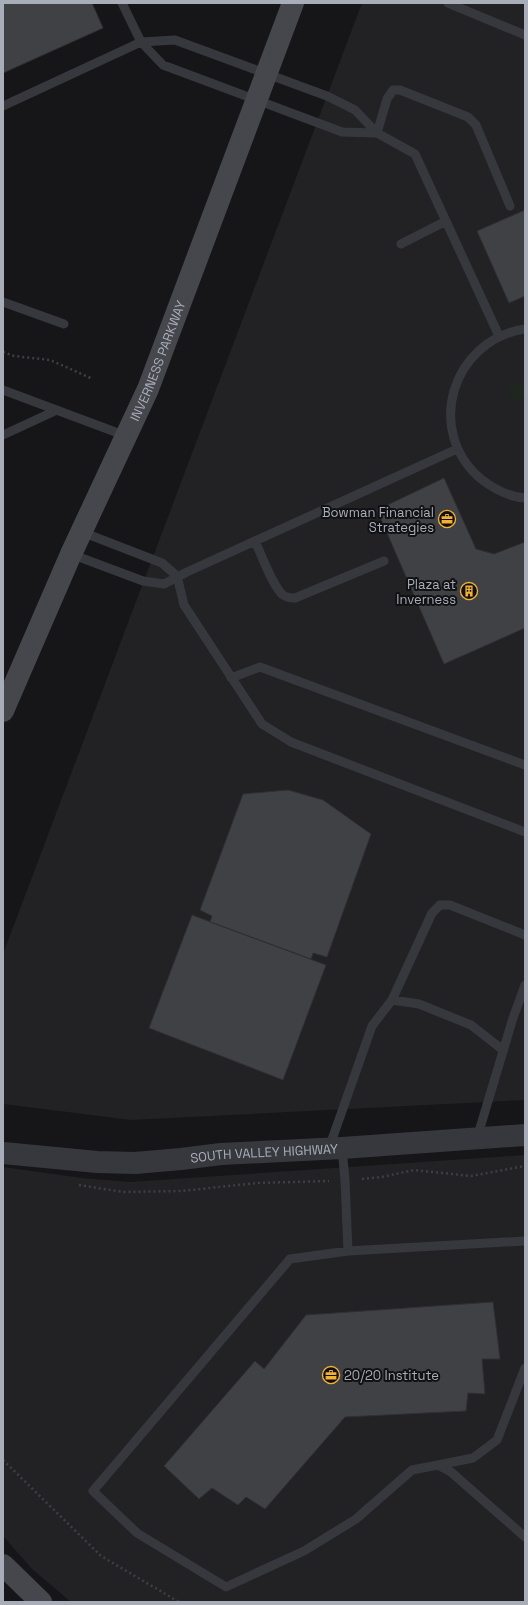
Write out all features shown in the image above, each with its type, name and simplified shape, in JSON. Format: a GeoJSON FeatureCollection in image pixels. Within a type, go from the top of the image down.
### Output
{"type":"FeatureCollection","features":[{"type":"Feature","properties":{"kind":"main road","name":"INVERNESS PARKWAY"},"geometry":{"type":"LineString","coordinates":[[3,711],[71,554],[148,388],[293,3]]}},
{"type":"Feature","properties":{"kind":"main road"},"geometry":{"type":"LineString","coordinates":[[3,1565],[41,1602]]}},
{"type":"Feature","properties":{"kind":"street","name":"SOUTH VALLEY HIGHWAY"},"geometry":{"type":"LineString","coordinates":[[3,1153],[97,1162],[135,1163],[221,1154],[525,1135]]}},
{"type":"Feature","properties":{"kind":"lane"},"geometry":{"type":"LineString","coordinates":[[122,3],[142,42],[163,65],[342,132],[377,133]]}},
{"type":"Feature","properties":{"kind":"lane"},"geometry":{"type":"LineString","coordinates":[[455,4],[525,33]]}},
{"type":"Feature","properties":{"kind":"lane"},"geometry":{"type":"LineString","coordinates":[[3,106],[142,42],[175,40],[327,96],[355,110],[377,133],[415,154],[499,336]]}},
{"type":"Feature","properties":{"kind":"lane"},"geometry":{"type":"LineString","coordinates":[[377,133],[387,99],[393,90],[400,90],[468,117],[476,125],[510,206]]}},
{"type":"Feature","properties":{"kind":"lane"},"geometry":{"type":"LineString","coordinates":[[401,244],[446,221]]}},
{"type":"Feature","properties":{"kind":"lane"},"geometry":{"type":"LineString","coordinates":[[3,302],[64,324]]}},
{"type":"Feature","properties":{"kind":"lane"},"geometry":{"type":"LineString","coordinates":[[525,329],[499,336],[477,351],[461,372],[454,391],[452,397],[451,423],[457,449],[471,470],[491,487],[515,497],[525,498]]}},
{"type":"Feature","properties":{"kind":"lane"},"geometry":{"type":"LineString","coordinates":[[3,390],[126,436]]}},
{"type":"Feature","properties":{"kind":"lane"},"geometry":{"type":"LineString","coordinates":[[3,435],[56,410]]}},
{"type":"Feature","properties":{"kind":"lane"},"geometry":{"type":"LineString","coordinates":[[71,554],[143,581],[164,584],[187,572],[457,449]]}},
{"type":"Feature","properties":{"kind":"lane"},"geometry":{"type":"LineString","coordinates":[[82,532],[162,563],[177,576],[184,605],[262,724],[291,742],[525,832]]}},
{"type":"Feature","properties":{"kind":"lane"},"geometry":{"type":"LineString","coordinates":[[255,541],[275,585],[283,595],[290,598],[296,598],[384,561]]}},
{"type":"Feature","properties":{"kind":"lane"},"geometry":{"type":"LineString","coordinates":[[231,678],[260,667],[525,764]]}},
{"type":"Feature","properties":{"kind":"lane"},"geometry":{"type":"LineString","coordinates":[[348,1251],[345,1180],[335,1148],[372,1026],[392,1000],[432,913],[440,905],[450,904],[525,935]]}},
{"type":"Feature","properties":{"kind":"lane"},"geometry":{"type":"LineString","coordinates":[[477,1138],[513,1018],[525,985]]}},
{"type":"Feature","properties":{"kind":"lane"},"geometry":{"type":"LineString","coordinates":[[392,1000],[419,1004],[471,1025],[503,1050]]}},
{"type":"Feature","properties":{"kind":"lane"},"geometry":{"type":"LineString","coordinates":[[525,1241],[348,1251],[290,1259],[93,1491],[137,1534],[226,1586],[304,1551],[356,1520],[412,1470],[473,1458],[497,1440],[525,1368]]}},
{"type":"Feature","properties":{"kind":"lane"},"geometry":{"type":"LineString","coordinates":[[438,1465],[450,1472],[525,1537]]}},
{"type":"Feature","properties":{"kind":"path"},"geometry":{"type":"LineString","coordinates":[[3,352],[14,356],[50,360],[93,379]]}},
{"type":"Feature","properties":{"kind":"path"},"geometry":{"type":"LineString","coordinates":[[78,1185],[123,1192],[181,1191],[257,1183],[345,1180],[382,1177],[414,1170],[471,1176],[525,1166]]}},
{"type":"Feature","properties":{"kind":"path"},"geometry":{"type":"LineString","coordinates":[[3,1460],[101,1556],[178,1602]]}},
{"type":"Feature","properties":{"kind":"shaded area"},"geometry":{"type":"Polygon","coordinates":[[[362,3],[525,3],[525,1100],[131,1120],[3,1104],[3,954],[362,3]]]}},
{"type":"Feature","properties":{"kind":"shaded area"},"geometry":{"type":"Polygon","coordinates":[[[525,380],[525,396],[513,402],[507,388],[525,380]]]}},
{"type":"Feature","properties":{"kind":"shaded area"},"geometry":{"type":"Polygon","coordinates":[[[525,1155],[525,1602],[71,1602],[32,1569],[3,1536],[3,1167],[82,1178],[130,1182],[525,1155]]]}},
{"type":"Feature","properties":{"kind":"building"},"geometry":{"type":"Polygon","coordinates":[[[3,3],[92,3],[103,28],[3,73],[3,3]]]}},
{"type":"Feature","properties":{"kind":"building"},"geometry":{"type":"Polygon","coordinates":[[[525,210],[525,296],[509,303],[477,231],[525,210]]]}},
{"type":"Feature","properties":{"kind":"building","name":"Plaza at Inverness"},"geometry":{"type":"Polygon","coordinates":[[[444,478],[476,549],[494,554],[525,542],[525,628],[444,664],[377,510],[444,478]]]}},
{"type":"Feature","properties":{"kind":"building"},"geometry":{"type":"Polygon","coordinates":[[[288,790],[323,800],[371,834],[327,957],[313,953],[311,959],[210,922],[212,916],[200,910],[243,794],[288,790]]]}},
{"type":"Feature","properties":{"kind":"building"},"geometry":{"type":"Polygon","coordinates":[[[192,915],[326,965],[283,1080],[149,1028],[192,915]]]}},
{"type":"Feature","properties":{"kind":"building"},"geometry":{"type":"Polygon","coordinates":[[[493,1302],[500,1359],[482,1359],[485,1394],[468,1393],[466,1411],[345,1417],[265,1509],[246,1497],[238,1505],[212,1488],[199,1499],[164,1466],[255,1361],[264,1369],[306,1315],[493,1302]]]}},
{"type":"Feature","properties":{"kind":"place","name":"Bowman Financial Strategies"},"geometry":{"type":"Point","coordinates":[447,519]}},
{"type":"Feature","properties":{"kind":"place","name":"Plaza at Inverness"},"geometry":{"type":"Point","coordinates":[469,591]}},
{"type":"Feature","properties":{"kind":"place","name":"20/20 Institute"},"geometry":{"type":"Point","coordinates":[331,1375]}}]}
